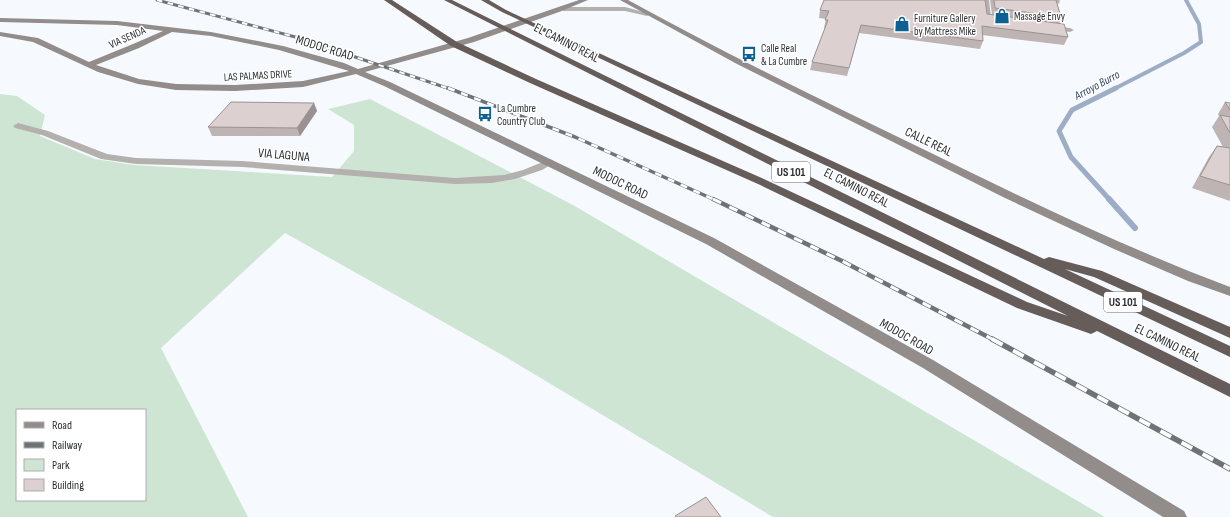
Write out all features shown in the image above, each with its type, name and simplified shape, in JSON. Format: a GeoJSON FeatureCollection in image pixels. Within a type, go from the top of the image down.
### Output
{"type":"FeatureCollection","features":[{"type":"Feature","properties":{"kind":"highway"},"geometry":{"type":"LineString","coordinates":[[387,0],[454,44],[533,81],[762,182],[1022,305],[1134,344]]}},
{"type":"Feature","properties":{"kind":"highway","name":"EL CAMINO REAL"},"geometry":{"type":"LineString","coordinates":[[448,0],[1230,391]]}},
{"type":"Feature","properties":{"kind":"highway","name":"EL CAMINO REAL"},"geometry":{"type":"LineString","coordinates":[[484,0],[504,11],[1230,352]]}},
{"type":"Feature","properties":{"kind":"highway"},"geometry":{"type":"LineString","coordinates":[[1017,252],[1098,274],[1230,333]]}},
{"type":"Feature","properties":{"kind":"street","name":"LAS PALMAS DRIVE"},"geometry":{"type":"LineString","coordinates":[[0,34],[36,40],[117,76],[138,81],[176,87],[235,88],[303,84],[352,73],[471,40],[518,25],[585,0]]}},
{"type":"Feature","properties":{"kind":"street","name":"CALLE REAL"},"geometry":{"type":"LineString","coordinates":[[623,0],[785,86],[1040,211],[1148,260],[1230,292]]}},
{"type":"Feature","properties":{"kind":"street"},"geometry":{"type":"LineString","coordinates":[[986,0],[988,19],[1011,22]]}},
{"type":"Feature","properties":{"kind":"street"},"geometry":{"type":"LineString","coordinates":[[563,9],[626,9],[647,14]]}},
{"type":"Feature","properties":{"kind":"street","name":"MODOC ROAD"},"geometry":{"type":"LineString","coordinates":[[0,20],[117,23],[172,28],[265,45],[341,65],[387,84],[710,241],[928,364],[1178,517]]}},
{"type":"Feature","properties":{"kind":"street"},"geometry":{"type":"LineString","coordinates":[[1040,26],[1070,30]]}},
{"type":"Feature","properties":{"kind":"street","name":"VIA SENDA"},"geometry":{"type":"LineString","coordinates":[[90,64],[136,46],[172,28]]}},
{"type":"Feature","properties":{"kind":"street","name":"VIA LAGUNA"},"geometry":{"type":"LineString","coordinates":[[18,126],[45,133],[105,157],[136,161],[242,164],[455,182],[505,179],[535,171],[550,162]]}},
{"type":"Feature","properties":{"kind":"green space"},"geometry":{"type":"Polygon","coordinates":[[[0,94],[17,96],[45,115],[40,136],[95,159],[135,165],[332,177],[354,151],[354,125],[328,109],[370,99],[573,205],[1105,517],[773,517],[504,356],[285,233],[161,348],[248,517],[0,517],[0,94]]]}},
{"type":"Feature","properties":{"kind":"building","name":"Furniture Gallery by Mattress Mike"},"geometry":{"type":"Polygon","coordinates":[[[824,0],[985,0],[987,14],[1064,24],[1068,37],[982,26],[983,41],[861,25],[849,68],[812,62],[828,20],[825,20],[829,11],[820,10],[824,0]]]}},
{"type":"Feature","properties":{"kind":"building"},"geometry":{"type":"Polygon","coordinates":[[[994,0],[1056,0],[1061,17],[995,8],[994,0]]]}},
{"type":"Feature","properties":{"kind":"building"},"geometry":{"type":"Polygon","coordinates":[[[231,102],[314,103],[297,128],[208,127],[231,102]]]}},
{"type":"Feature","properties":{"kind":"building"},"geometry":{"type":"Polygon","coordinates":[[[1225,102],[1230,103],[1230,110],[1225,102]]]}},
{"type":"Feature","properties":{"kind":"building"},"geometry":{"type":"Polygon","coordinates":[[[1220,115],[1230,117],[1230,133],[1220,115]]]}},
{"type":"Feature","properties":{"kind":"building"},"geometry":{"type":"Polygon","coordinates":[[[1217,146],[1230,148],[1230,185],[1200,176],[1217,146]]]}},
{"type":"Feature","properties":{"kind":"building"},"geometry":{"type":"Polygon","coordinates":[[[706,497],[721,517],[675,516],[706,497]]]}},
{"type":"Feature","properties":{"kind":"waterway","name":"Arroyo Burro"},"geometry":{"type":"LineString","coordinates":[[1114,89],[1184,53],[1201,42],[1199,24],[1186,0]]}},
{"type":"Feature","properties":{"kind":"waterway","name":"Arroyo Burro"},"geometry":{"type":"LineString","coordinates":[[1110,200],[1071,157],[1059,131],[1072,110],[1114,89]]}},
{"type":"Feature","properties":{"kind":"waterway","name":"Arroyo Burro"},"geometry":{"type":"LineString","coordinates":[[1109,199],[1135,228]]}},
{"type":"Feature","properties":{"kind":"railway"},"geometry":{"type":"LineString","coordinates":[[157,0],[299,38],[450,89]]}},
{"type":"Feature","properties":{"kind":"railway"},"geometry":{"type":"LineString","coordinates":[[448,88],[575,137],[715,200]]}},
{"type":"Feature","properties":{"kind":"railway"},"geometry":{"type":"LineString","coordinates":[[713,199],[842,261],[994,340]]}},
{"type":"Feature","properties":{"kind":"railway"},"geometry":{"type":"LineString","coordinates":[[992,339],[1230,469]]}},
{"type":"Feature","properties":{"kind":"place","name":"Massage Envy"},"geometry":{"type":"Point","coordinates":[1002,16]}},
{"type":"Feature","properties":{"kind":"place","name":"Furniture Gallery by Mattress Mike"},"geometry":{"type":"Point","coordinates":[902,24]}},
{"type":"Feature","properties":{"kind":"place","name":"Calle Real & La Cumbre"},"geometry":{"type":"Point","coordinates":[749,54]}},
{"type":"Feature","properties":{"kind":"place","name":"La Cumbre Country Club"},"geometry":{"type":"Point","coordinates":[485,114]}}]}
